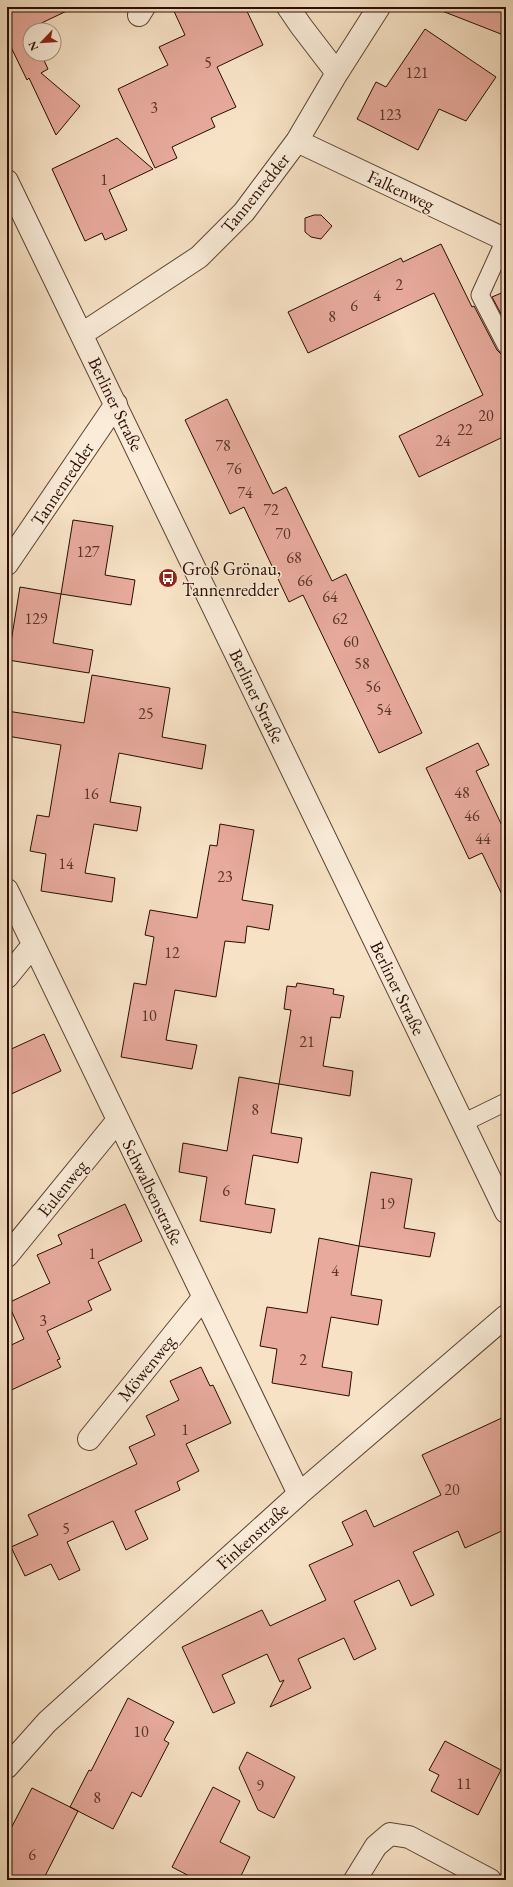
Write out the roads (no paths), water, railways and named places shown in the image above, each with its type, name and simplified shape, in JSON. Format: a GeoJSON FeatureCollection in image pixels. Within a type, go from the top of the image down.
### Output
{"type":"FeatureCollection","features":[{"type":"Feature","properties":{"kind":"street"},"geometry":{"type":"LineString","coordinates":[[288,7],[337,73]]}},
{"type":"Feature","properties":{"kind":"street","name":"Tannenredder"},"geometry":{"type":"LineString","coordinates":[[82,334],[199,257],[244,212],[297,141],[337,73],[379,7]]}},
{"type":"Feature","properties":{"kind":"street","name":"Falkenweg"},"geometry":{"type":"LineString","coordinates":[[297,141],[505,240]]}},
{"type":"Feature","properties":{"kind":"street","name":"Berliner Straße"},"geometry":{"type":"LineString","coordinates":[[7,181],[506,1212]]}},
{"type":"Feature","properties":{"kind":"street","name":"Tannenredder"},"geometry":{"type":"LineString","coordinates":[[7,564],[116,404]]}},
{"type":"Feature","properties":{"kind":"street","name":"Schwalbenstraße"},"geometry":{"type":"LineString","coordinates":[[7,890],[299,1494]]}},
{"type":"Feature","properties":{"kind":"street"},"geometry":{"type":"LineString","coordinates":[[7,977],[33,944]]}},
{"type":"Feature","properties":{"kind":"street","name":"Eulenweg"},"geometry":{"type":"LineString","coordinates":[[7,1256],[118,1120]]}},
{"type":"Feature","properties":{"kind":"street","name":"Möwenweg"},"geometry":{"type":"LineString","coordinates":[[89,1439],[203,1298]]}},
{"type":"Feature","properties":{"kind":"street","name":"Finkenstraße"},"geometry":{"type":"LineString","coordinates":[[7,1766],[47,1722],[299,1494],[506,1316]]}},
{"type":"Feature","properties":{"kind":"street"},"geometry":{"type":"LineString","coordinates":[[355,1880],[376,1846],[390,1834],[409,1837],[490,1880]]}},
{"type":"Feature","properties":{"kind":"lane"},"geometry":{"type":"LineString","coordinates":[[505,240],[480,295],[506,345]]}},
{"type":"Feature","properties":{"kind":"lane"},"geometry":{"type":"LineString","coordinates":[[463,1123],[506,1102]]}},
{"type":"Feature","properties":{"kind":"place","name":"Groß Grönau, Tannenredder"},"geometry":{"type":"Point","coordinates":[168,578]}}]}
